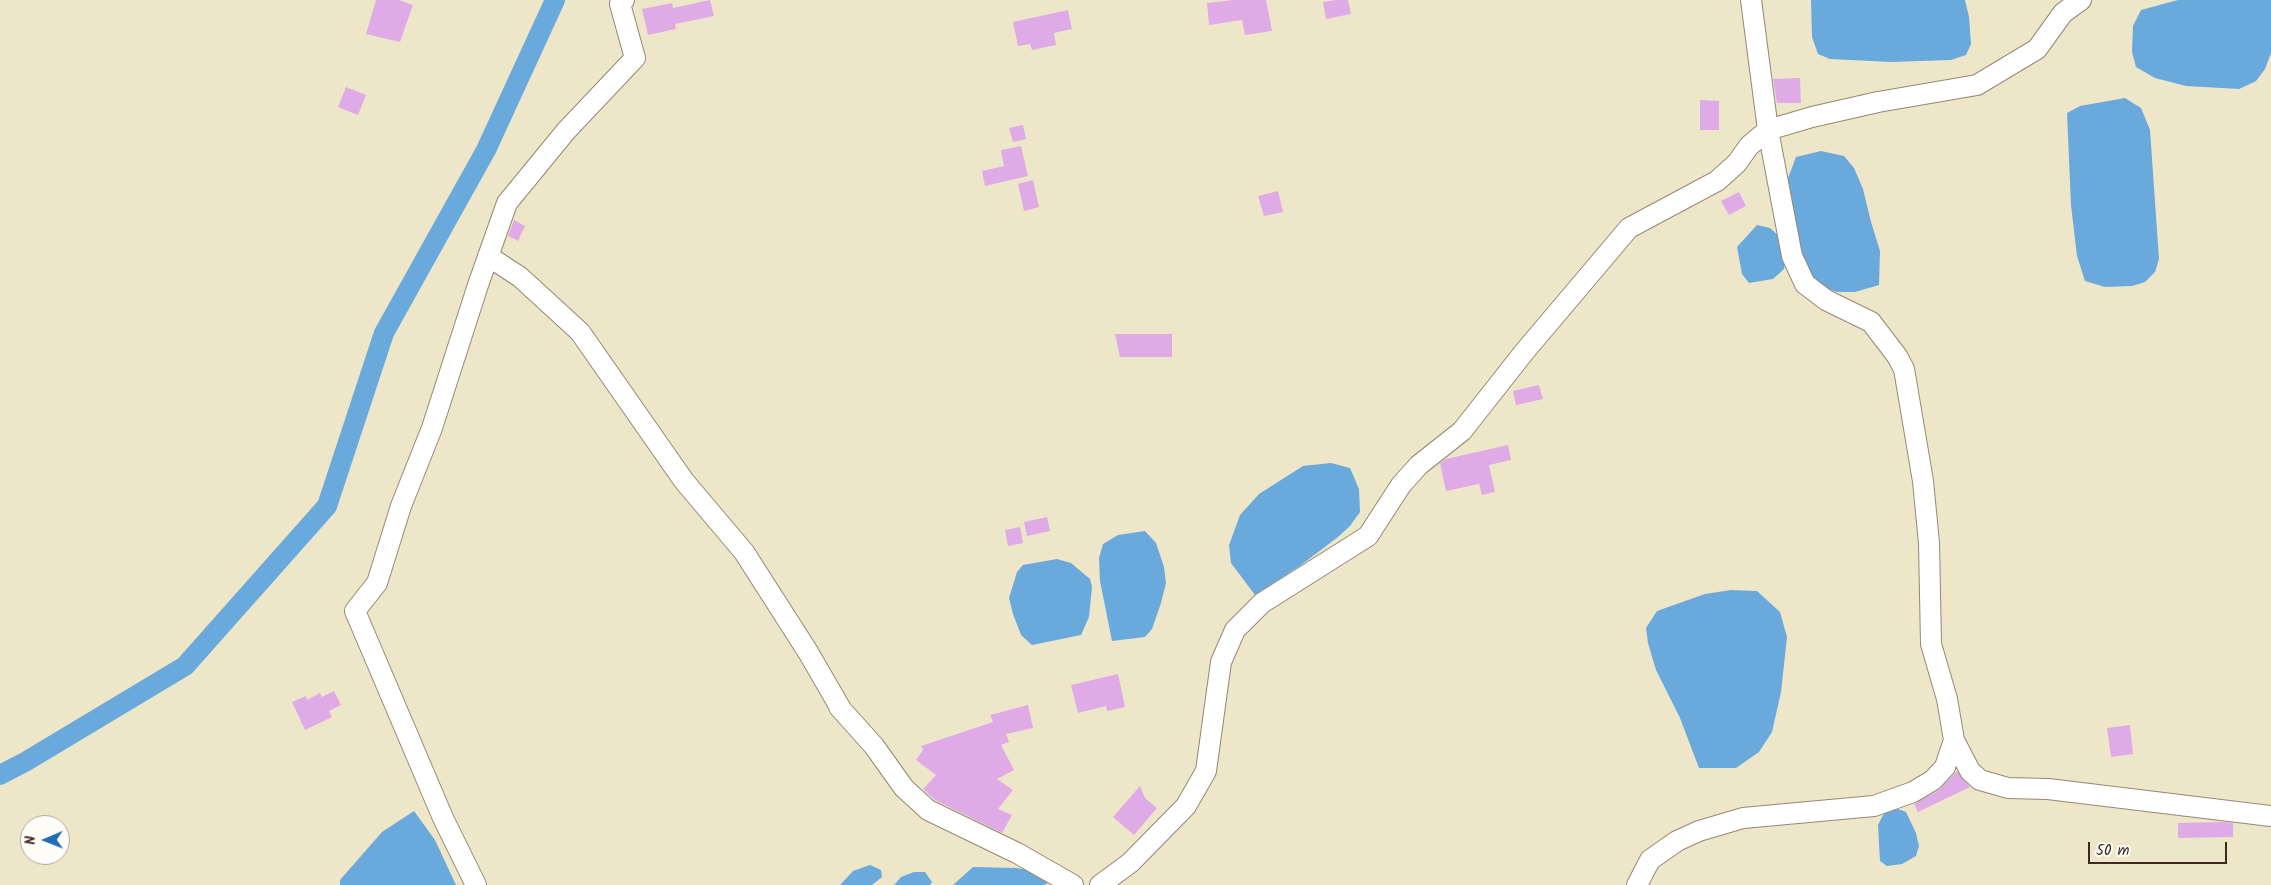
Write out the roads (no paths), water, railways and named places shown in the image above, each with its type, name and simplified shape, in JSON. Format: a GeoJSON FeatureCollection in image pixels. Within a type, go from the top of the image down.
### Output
{"type":"FeatureCollection","features":[{"type":"Feature","properties":{"kind":"street"},"geometry":{"type":"LineString","coordinates":[[476,885],[443,818],[355,611],[377,583],[400,506],[432,428],[507,203],[566,131],[635,58],[620,4],[624,0]]}},
{"type":"Feature","properties":{"kind":"street"},"geometry":{"type":"LineString","coordinates":[[1751,0],[1768,130],[1792,256],[1805,284],[1826,300],[1871,322],[1897,356],[1904,370],[1923,481],[1929,543],[1928,578],[1931,644],[1947,699],[1954,740],[1970,771],[1980,780],[2008,788],[2048,789],[2271,816]]}},
{"type":"Feature","properties":{"kind":"street"},"geometry":{"type":"LineString","coordinates":[[1100,885],[1130,862],[1186,806],[1206,771],[1221,662],[1234,630],[1262,602],[1368,536],[1401,485],[1419,465],[1462,431],[1525,351],[1628,228],[1717,181],[1737,163],[1749,146],[1768,130],[1812,117],[1878,102],[1977,86],[2037,49],[2063,13],[2081,0]]}},
{"type":"Feature","properties":{"kind":"street"},"geometry":{"type":"LineString","coordinates":[[488,256],[520,277],[580,332],[684,481],[744,552],[808,652],[840,708],[874,746],[904,788],[928,810],[1017,853],[1073,885]]}},
{"type":"Feature","properties":{"kind":"street"},"geometry":{"type":"LineString","coordinates":[[1636,885],[1650,860],[1677,841],[1718,824],[1743,818],[1874,806],[1913,792],[1933,780],[1945,767],[1954,740]]}},
{"type":"Feature","properties":{"kind":"water"},"geometry":{"type":"Polygon","coordinates":[[[1811,0],[1965,0],[1969,17],[1971,44],[1966,55],[1951,60],[1891,62],[1830,59],[1818,54],[1812,37],[1811,0]]]}},
{"type":"Feature","properties":{"kind":"water"},"geometry":{"type":"Polygon","coordinates":[[[2178,0],[2271,0],[2271,53],[2265,69],[2256,81],[2239,89],[2186,86],[2155,78],[2136,67],[2132,52],[2133,26],[2141,10],[2178,0]]]}},
{"type":"Feature","properties":{"kind":"water"},"geometry":{"type":"Polygon","coordinates":[[[2125,98],[2141,108],[2150,130],[2159,259],[2155,272],[2145,282],[2132,286],[2105,287],[2085,281],[2077,256],[2071,205],[2067,113],[2080,106],[2125,98]]]}},
{"type":"Feature","properties":{"kind":"water"},"geometry":{"type":"Polygon","coordinates":[[[1821,151],[1844,156],[1854,168],[1863,189],[1880,251],[1879,285],[1855,292],[1837,292],[1822,287],[1809,274],[1800,245],[1788,178],[1796,157],[1821,151]]]}},
{"type":"Feature","properties":{"kind":"water"},"geometry":{"type":"Polygon","coordinates":[[[1757,225],[1770,228],[1781,238],[1786,249],[1784,269],[1773,279],[1749,283],[1742,274],[1737,247],[1757,225]]]}},
{"type":"Feature","properties":{"kind":"water"},"geometry":{"type":"Polygon","coordinates":[[[1331,463],[1350,468],[1359,489],[1360,512],[1350,526],[1338,537],[1301,565],[1255,595],[1231,563],[1229,545],[1240,515],[1259,494],[1303,466],[1331,463]]]}},
{"type":"Feature","properties":{"kind":"water"},"geometry":{"type":"Polygon","coordinates":[[[1145,531],[1156,543],[1164,567],[1166,583],[1161,603],[1152,629],[1145,637],[1112,641],[1100,581],[1099,558],[1103,544],[1118,535],[1145,531]]]}},
{"type":"Feature","properties":{"kind":"water"},"geometry":{"type":"Polygon","coordinates":[[[1057,559],[1071,563],[1090,579],[1092,587],[1089,617],[1081,635],[1032,645],[1021,635],[1009,598],[1017,572],[1023,565],[1057,559]]]}},
{"type":"Feature","properties":{"kind":"water"},"geometry":{"type":"Polygon","coordinates":[[[1731,590],[1757,591],[1780,612],[1787,637],[1781,692],[1772,732],[1759,752],[1736,768],[1699,768],[1680,718],[1656,670],[1648,643],[1646,628],[1657,611],[1705,594],[1731,590]]]}},
{"type":"Feature","properties":{"kind":"water"},"geometry":{"type":"Polygon","coordinates":[[[1890,808],[1906,812],[1916,833],[1919,846],[1916,856],[1902,864],[1887,866],[1880,861],[1878,825],[1883,815],[1890,808]]]}},
{"type":"Feature","properties":{"kind":"water"},"geometry":{"type":"Polygon","coordinates":[[[414,811],[435,840],[456,885],[340,885],[340,880],[382,832],[414,811]]]}},
{"type":"Feature","properties":{"kind":"water"},"geometry":{"type":"Polygon","coordinates":[[[870,865],[881,870],[882,877],[872,885],[840,885],[853,871],[870,865]]]}},
{"type":"Feature","properties":{"kind":"water"},"geometry":{"type":"Polygon","coordinates":[[[973,867],[1016,868],[1036,871],[1053,878],[1045,885],[953,885],[973,867]]]}},
{"type":"Feature","properties":{"kind":"water"},"geometry":{"type":"Polygon","coordinates":[[[914,872],[925,872],[932,882],[930,885],[894,885],[901,877],[914,872]]]}},
{"type":"Feature","properties":{"kind":"waterway"},"geometry":{"type":"LineString","coordinates":[[0,775],[185,666],[327,506],[384,333],[486,150],[555,0]]}}]}
